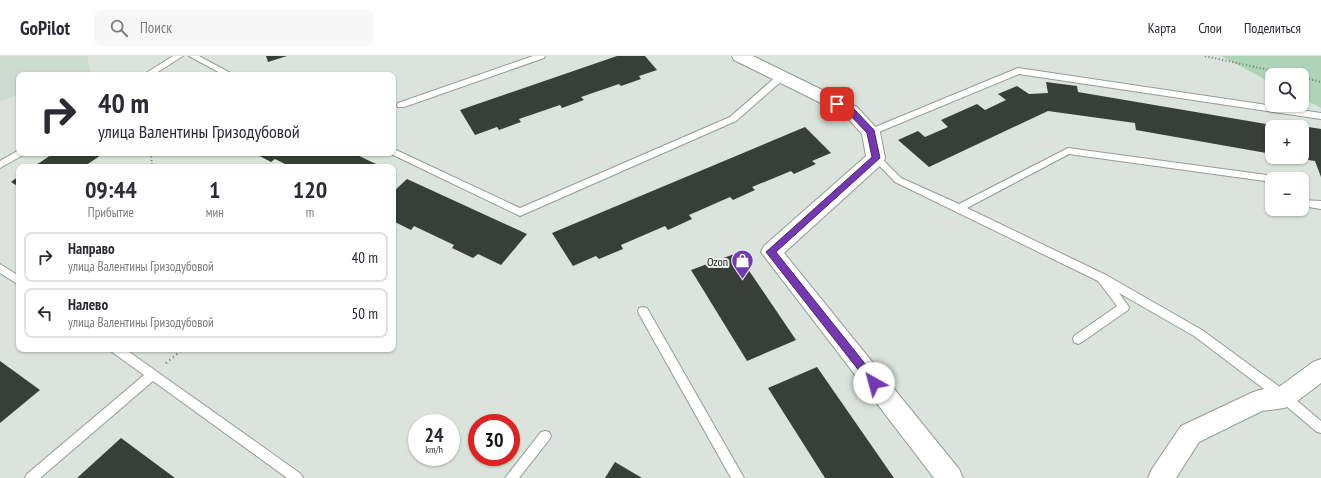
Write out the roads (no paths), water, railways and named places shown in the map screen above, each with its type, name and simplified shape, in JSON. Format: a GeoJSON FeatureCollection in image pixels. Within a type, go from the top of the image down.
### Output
{"type":"FeatureCollection","features":[{"type":"Feature","properties":{"kind":"street"},"geometry":{"type":"LineString","coordinates":[[740,56],[851,111],[871,132],[876,158],[771,252],[950,478]]}},
{"type":"Feature","properties":{"kind":"street"},"geometry":{"type":"LineString","coordinates":[[1161,478],[1190,434],[1259,401],[1284,397],[1321,369]]}},
{"type":"Feature","properties":{"kind":"lane"},"geometry":{"type":"LineString","coordinates":[[152,72],[179,56]]}},
{"type":"Feature","properties":{"kind":"lane"},"geometry":{"type":"LineString","coordinates":[[193,56],[224,72]]}},
{"type":"Feature","properties":{"kind":"lane"},"geometry":{"type":"LineString","coordinates":[[401,105],[542,56]]}},
{"type":"Feature","properties":{"kind":"lane"},"geometry":{"type":"LineString","coordinates":[[871,132],[1018,71],[1321,116]]}},
{"type":"Feature","properties":{"kind":"lane"},"geometry":{"type":"LineString","coordinates":[[396,153],[520,212],[733,119],[782,76]]}},
{"type":"Feature","properties":{"kind":"lane"},"geometry":{"type":"LineString","coordinates":[[960,208],[1068,151],[1265,177]]}},
{"type":"Feature","properties":{"kind":"lane"},"geometry":{"type":"LineString","coordinates":[[0,165],[16,155]]}},
{"type":"Feature","properties":{"kind":"lane"},"geometry":{"type":"LineString","coordinates":[[876,158],[898,180],[960,208],[1102,278],[1198,333],[1284,397],[1321,428]]}},
{"type":"Feature","properties":{"kind":"lane"},"geometry":{"type":"LineString","coordinates":[[1309,204],[1321,205]]}},
{"type":"Feature","properties":{"kind":"lane"},"geometry":{"type":"LineString","coordinates":[[0,268],[16,279]]}},
{"type":"Feature","properties":{"kind":"lane"},"geometry":{"type":"LineString","coordinates":[[1078,339],[1124,307],[1102,278]]}},
{"type":"Feature","properties":{"kind":"lane"},"geometry":{"type":"LineString","coordinates":[[643,311],[738,478]]}},
{"type":"Feature","properties":{"kind":"lane"},"geometry":{"type":"LineString","coordinates":[[120,352],[297,478]]}},
{"type":"Feature","properties":{"kind":"lane"},"geometry":{"type":"LineString","coordinates":[[31,478],[152,375]]}},
{"type":"Feature","properties":{"kind":"lane"},"geometry":{"type":"LineString","coordinates":[[511,478],[545,436]]}},
{"type":"Feature","properties":{"kind":"place","name":"Ozon"},"geometry":{"type":"Point","coordinates":[743,280]}}]}
